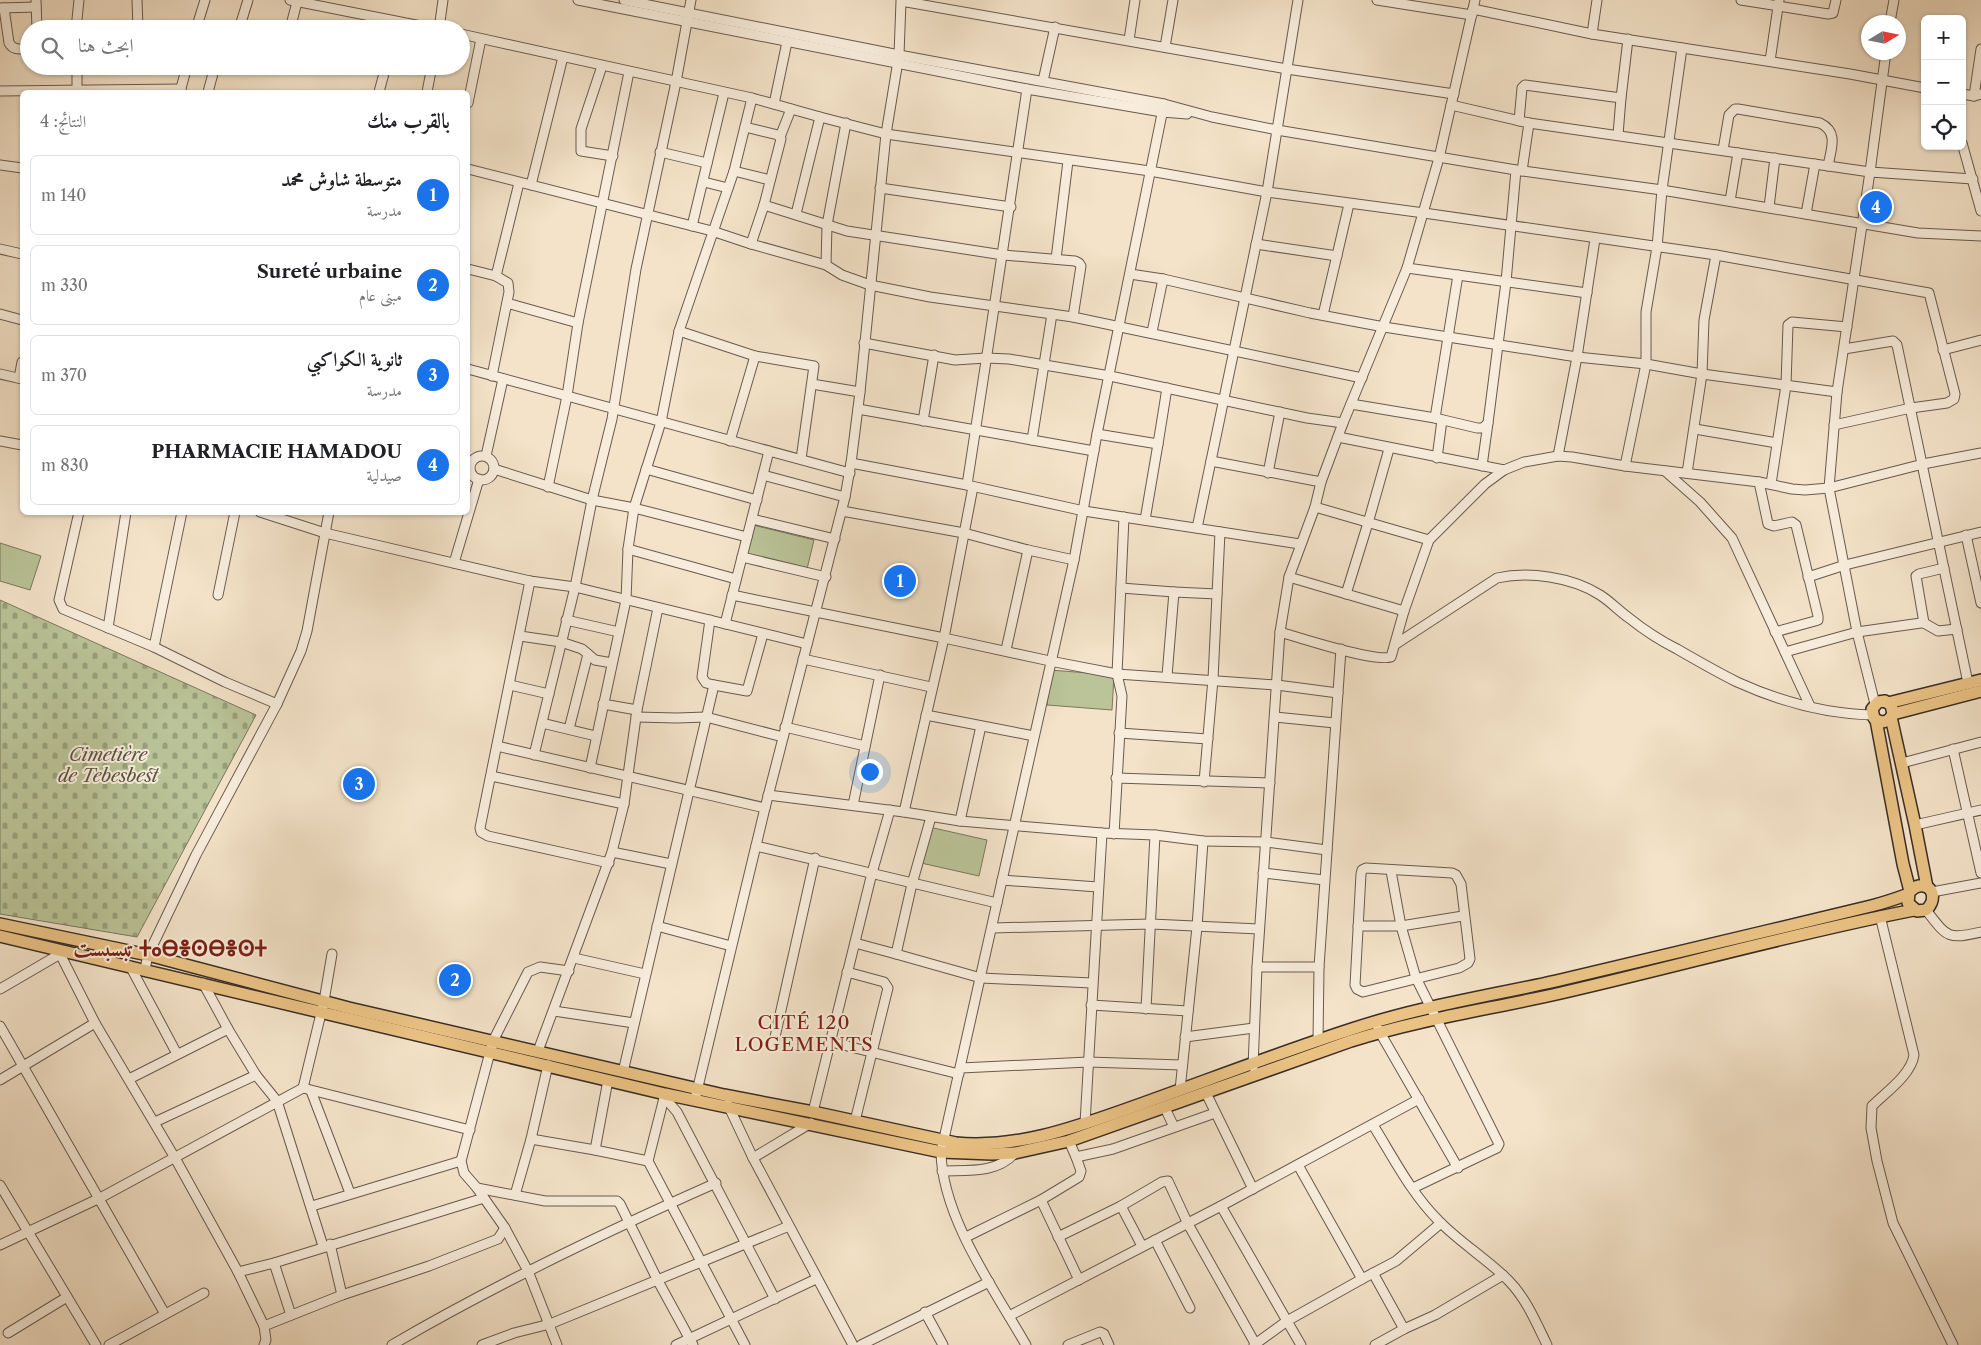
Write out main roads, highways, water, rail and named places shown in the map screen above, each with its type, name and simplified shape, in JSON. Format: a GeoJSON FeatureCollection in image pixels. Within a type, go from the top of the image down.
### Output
{"type":"FeatureCollection","features":[{"type":"Feature","properties":{"kind":"main road"},"geometry":{"type":"LineString","coordinates":[[1914,910],[1908,902],[1910,892],[1874,713],[1881,701],[1888,703],[1981,680]]}},
{"type":"Feature","properties":{"kind":"main road"},"geometry":{"type":"LineString","coordinates":[[1874,713],[1884,722],[1892,716],[1981,691]]}},
{"type":"Feature","properties":{"kind":"main road"},"geometry":{"type":"LineString","coordinates":[[1434,1014],[1536,999],[1880,916],[1914,910],[1920,912],[1926,910],[1933,902],[1892,716],[1892,708],[1888,703]]}},
{"type":"Feature","properties":{"kind":"main road"},"geometry":{"type":"LineString","coordinates":[[491,1046],[538,1051],[698,1088],[941,1152],[1015,1153],[1069,1141],[1206,1093],[1254,1069],[1318,1041],[1434,1014],[1533,986],[1871,906],[1910,892],[1918,886],[1929,890]]}},
{"type":"Feature","properties":{"kind":"main road"},"geometry":{"type":"LineString","coordinates":[[0,924],[148,955],[323,1006]]}},
{"type":"Feature","properties":{"kind":"main road"},"geometry":{"type":"LineString","coordinates":[[0,936],[59,952],[203,983],[323,1006],[491,1046],[548,1065],[665,1096],[812,1118],[855,1121],[969,1144],[1031,1139],[1085,1123],[1180,1090],[1254,1069],[1377,1027]]}},
{"type":"Feature","properties":{"kind":"main road"},"geometry":{"type":"LineString","coordinates":[[1533,986],[1536,999]]}},
{"type":"Feature","properties":{"kind":"place","name":"PHARMACIE HAMADOU"},"geometry":{"type":"Point","coordinates":[1876,207]}},
{"type":"Feature","properties":{"kind":"place","name":"متوسطة شاوش محمد"},"geometry":{"type":"Point","coordinates":[900,581]}},
{"type":"Feature","properties":{"kind":"place","name":"ثانوية الكواكبي"},"geometry":{"type":"Point","coordinates":[359,784]}},
{"type":"Feature","properties":{"kind":"place","name":"Sureté urbaine"},"geometry":{"type":"Point","coordinates":[455,980]}},
{"type":"Feature","properties":{"kind":"district","name":"تبسبست ⵜⴰⴱⴻⵙⴱⴻⵙⵜ"},"geometry":{"type":"Point","coordinates":[170,948]}},
{"type":"Feature","properties":{"kind":"district","name":"CITÉ 120 LOGEMENTS"},"geometry":{"type":"Point","coordinates":[804,1033]}},
{"type":"Feature","properties":{"kind":"park label","name":"Cimetière de Tebesbest"},"geometry":{"type":"Point","coordinates":[108,765]}}]}
